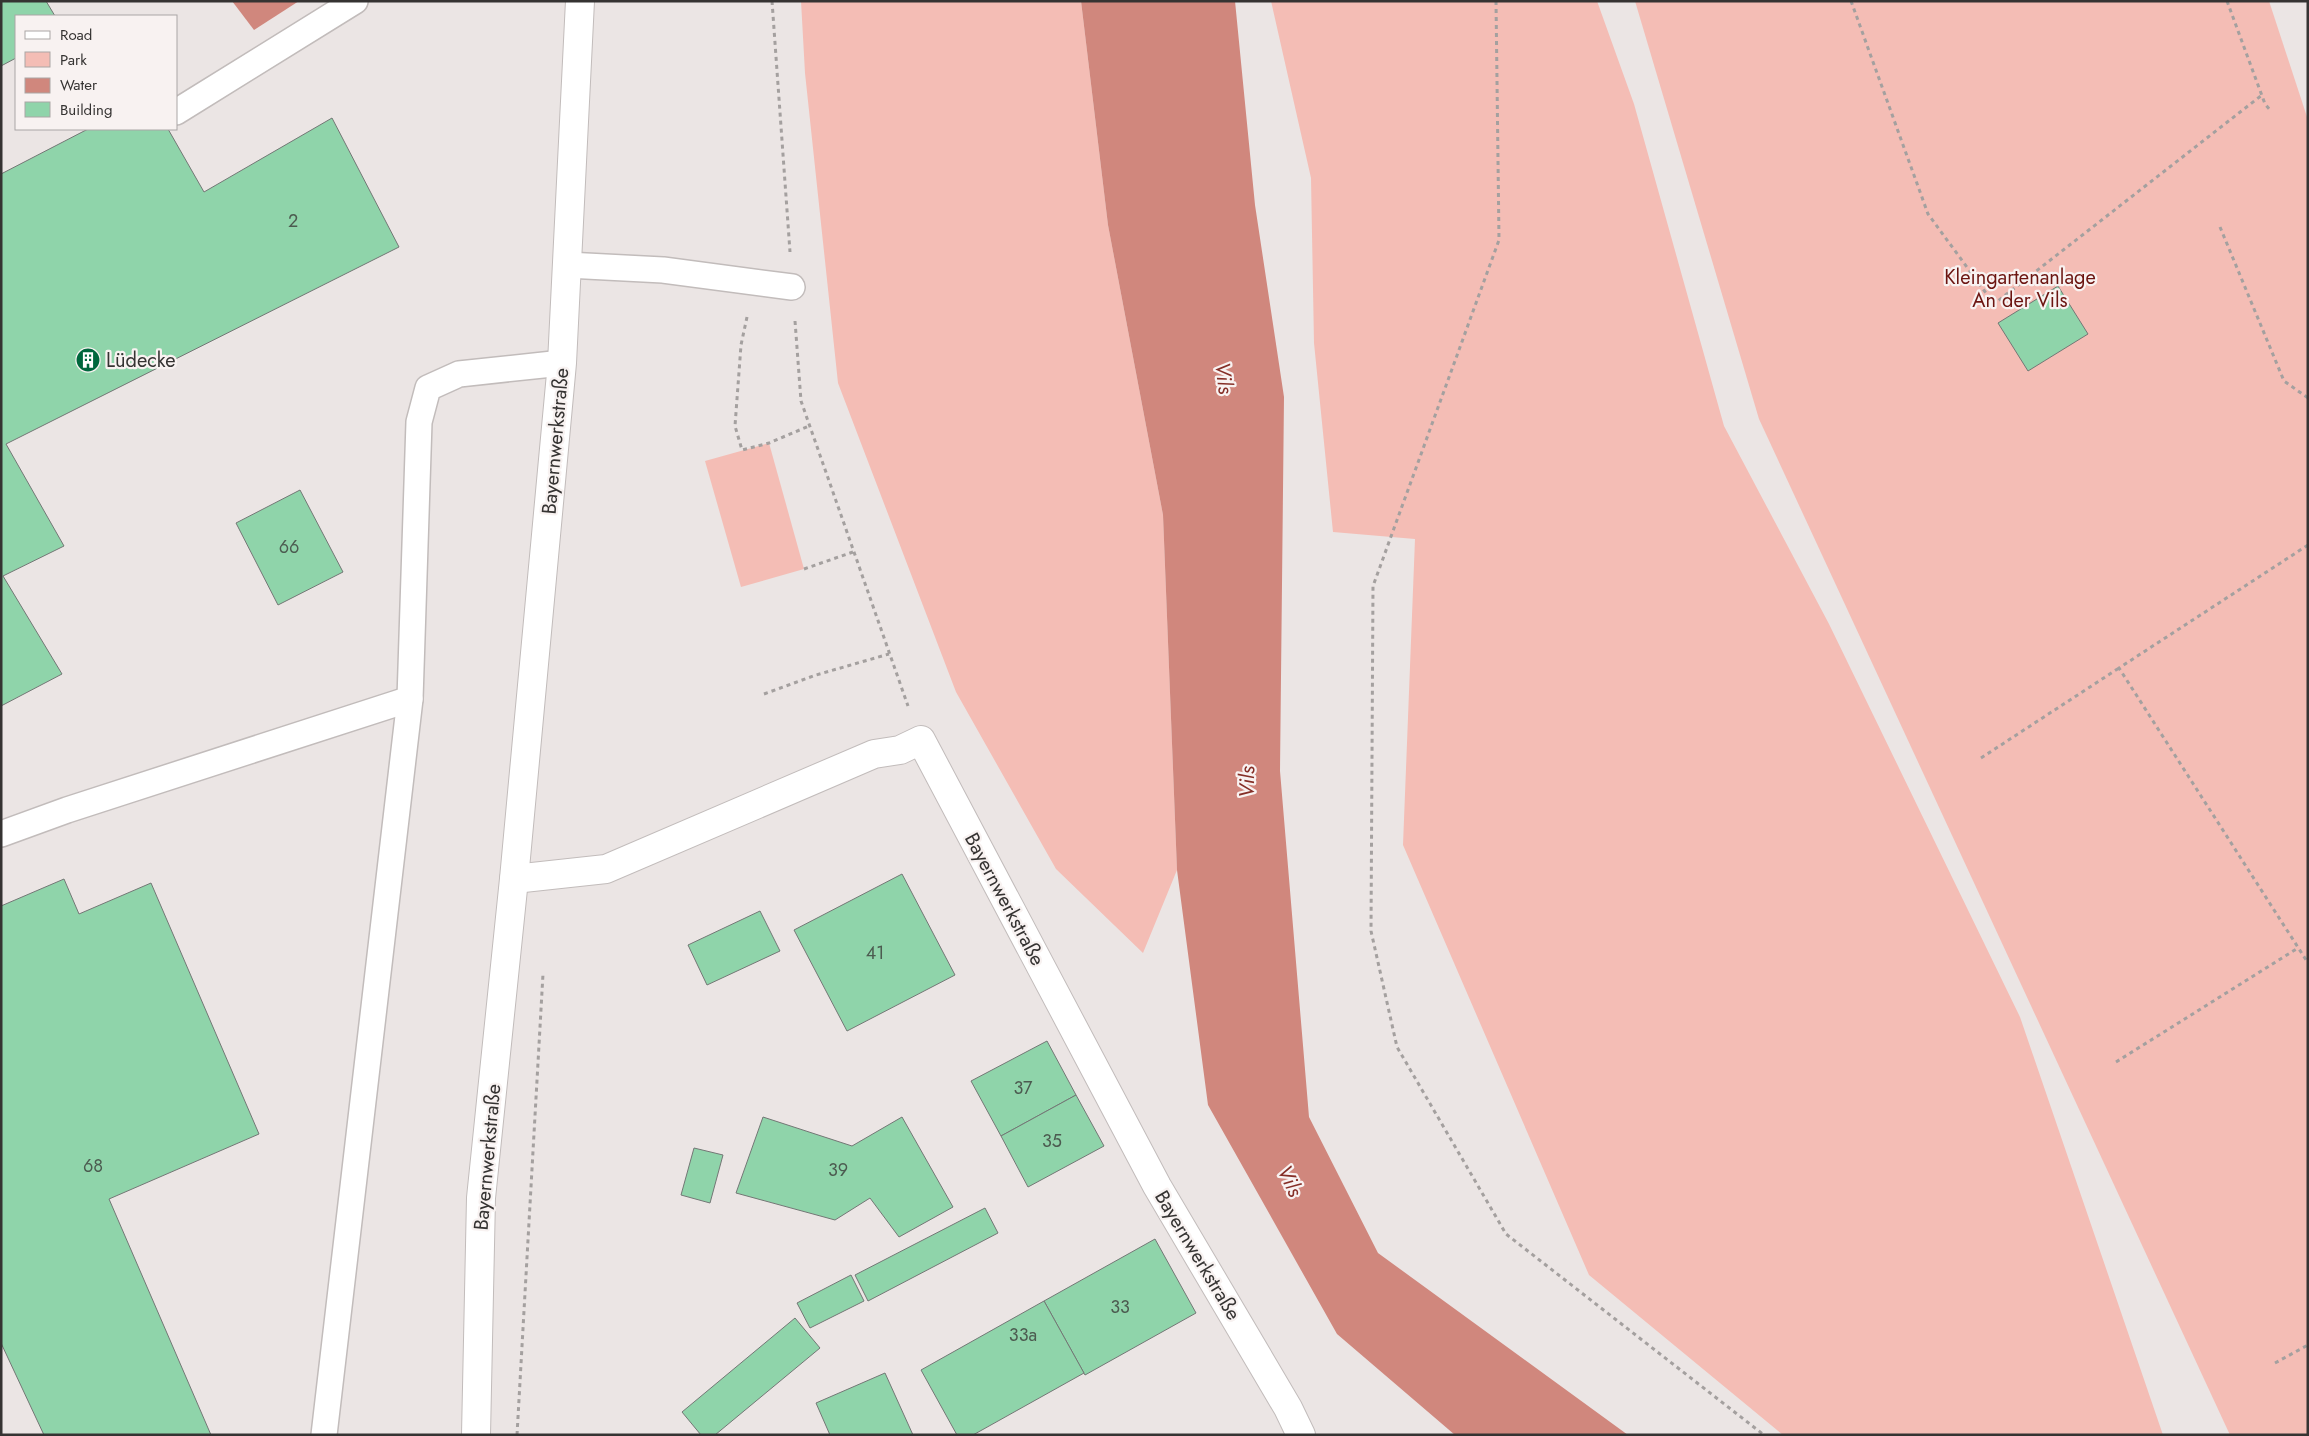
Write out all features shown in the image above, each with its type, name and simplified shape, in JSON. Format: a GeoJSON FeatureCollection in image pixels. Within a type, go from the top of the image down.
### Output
{"type":"FeatureCollection","features":[{"type":"Feature","properties":{"kind":"street","name":"Bayernwerkstraße"},"geometry":{"type":"LineString","coordinates":[[476,1435],[481,1198],[514,879],[562,363],[580,1]]}},
{"type":"Feature","properties":{"kind":"street","name":"Bayernwerkstraße"},"geometry":{"type":"LineString","coordinates":[[921,740],[1157,1186],[1288,1408],[1301,1435]]}},
{"type":"Feature","properties":{"kind":"street"},"geometry":{"type":"LineString","coordinates":[[514,879],[606,869],[874,754],[900,750],[921,740]]}},
{"type":"Feature","properties":{"kind":"lane"},"geometry":{"type":"LineString","coordinates":[[178,111],[356,1]]}},
{"type":"Feature","properties":{"kind":"lane"},"geometry":{"type":"LineString","coordinates":[[567,265],[663,270],[792,287]]}},
{"type":"Feature","properties":{"kind":"lane"},"geometry":{"type":"LineString","coordinates":[[324,1435],[410,699],[419,422],[428,388],[459,374],[562,363]]}},
{"type":"Feature","properties":{"kind":"lane"},"geometry":{"type":"LineString","coordinates":[[1,834],[67,810],[410,699]]}},
{"type":"Feature","properties":{"kind":"path"},"geometry":{"type":"LineString","coordinates":[[772,1],[801,401],[888,654],[921,740]]}},
{"type":"Feature","properties":{"kind":"path"},"geometry":{"type":"LineString","coordinates":[[1496,1],[1499,240],[1373,586],[1370,931],[1397,1047],[1506,1234],[1764,1435]]}},
{"type":"Feature","properties":{"kind":"path"},"geometry":{"type":"LineString","coordinates":[[1850,1],[1928,214],[1994,304],[2262,95]]}},
{"type":"Feature","properties":{"kind":"path"},"geometry":{"type":"LineString","coordinates":[[2227,1],[2262,95],[2271,111]]}},
{"type":"Feature","properties":{"kind":"path"},"geometry":{"type":"LineString","coordinates":[[2220,227],[2284,380],[2308,398]]}},
{"type":"Feature","properties":{"kind":"path"},"geometry":{"type":"LineString","coordinates":[[755,282],[741,345],[737,381],[735,426],[742,450],[769,443],[810,426]]}},
{"type":"Feature","properties":{"kind":"path"},"geometry":{"type":"LineString","coordinates":[[1981,758],[2308,545]]}},
{"type":"Feature","properties":{"kind":"path"},"geometry":{"type":"LineString","coordinates":[[804,569],[853,552]]}},
{"type":"Feature","properties":{"kind":"path"},"geometry":{"type":"LineString","coordinates":[[764,694],[816,675],[888,654]]}},
{"type":"Feature","properties":{"kind":"path"},"geometry":{"type":"LineString","coordinates":[[2119,668],[2308,963]]}},
{"type":"Feature","properties":{"kind":"path"},"geometry":{"type":"LineString","coordinates":[[2116,1062],[2298,948]]}},
{"type":"Feature","properties":{"kind":"path"},"geometry":{"type":"LineString","coordinates":[[517,1435],[544,971]]}},
{"type":"Feature","properties":{"kind":"path"},"geometry":{"type":"LineString","coordinates":[[2275,1362],[2308,1345]]}},
{"type":"Feature","properties":{"kind":"green space"},"geometry":{"type":"Polygon","coordinates":[[[801,1],[1081,1],[1108,225],[1163,515],[1177,870],[1143,953],[1056,869],[956,692],[838,383],[805,73],[801,1]]]}},
{"type":"Feature","properties":{"kind":"green space"},"geometry":{"type":"Polygon","coordinates":[[[1271,1],[1597,1],[1634,104],[1724,426],[1829,624],[2020,1017],[2163,1435],[1783,1435],[1589,1275],[1403,845],[1415,539],[1333,532],[1314,343],[1311,178],[1271,1]]]}},
{"type":"Feature","properties":{"kind":"green space","name":"Kleingartenanlage An der Vils"},"geometry":{"type":"Polygon","coordinates":[[[1635,1],[2269,1],[2308,120],[2308,1435],[2230,1435],[1759,419],[1635,1]]]}},
{"type":"Feature","properties":{"kind":"green space"},"geometry":{"type":"Polygon","coordinates":[[[769,443],[804,569],[741,587],[705,461],[769,443]]]}},
{"type":"Feature","properties":{"kind":"water"},"geometry":{"type":"Polygon","coordinates":[[[232,1],[299,1],[254,30],[232,1]]]}},
{"type":"Feature","properties":{"kind":"water","name":"Vils"},"geometry":{"type":"Polygon","coordinates":[[[1081,1],[1235,1],[1255,205],[1284,397],[1280,771],[1309,1117],[1378,1253],[1628,1435],[1455,1435],[1337,1334],[1208,1105],[1177,870],[1163,515],[1108,225],[1081,1]]]}},
{"type":"Feature","properties":{"kind":"building"},"geometry":{"type":"Polygon","coordinates":[[[1,1],[46,1],[54,15],[15,15],[15,59],[1,66],[1,1]]]}},
{"type":"Feature","properties":{"kind":"building","name":"Lüdecke"},"geometry":{"type":"Polygon","coordinates":[[[332,118],[399,247],[6,444],[64,546],[3,576],[62,674],[1,706],[1,174],[86,130],[169,130],[204,192],[332,118]]]}},
{"type":"Feature","properties":{"kind":"building"},"geometry":{"type":"Polygon","coordinates":[[[2058,286],[2088,334],[2028,371],[1998,323],[2058,286]]]}},
{"type":"Feature","properties":{"kind":"building"},"geometry":{"type":"Polygon","coordinates":[[[300,490],[343,572],[278,605],[236,523],[300,490]]]}},
{"type":"Feature","properties":{"kind":"building"},"geometry":{"type":"Polygon","coordinates":[[[902,874],[955,975],[847,1031],[794,930],[902,874]]]}},
{"type":"Feature","properties":{"kind":"building"},"geometry":{"type":"Polygon","coordinates":[[[64,879],[79,914],[151,883],[259,1134],[109,1199],[211,1435],[44,1435],[1,1343],[1,906],[64,879]]]}},
{"type":"Feature","properties":{"kind":"building"},"geometry":{"type":"Polygon","coordinates":[[[760,911],[780,951],[707,985],[688,945],[760,911]]]}},
{"type":"Feature","properties":{"kind":"building"},"geometry":{"type":"Polygon","coordinates":[[[1047,1041],[1076,1095],[1001,1136],[971,1081],[1047,1041]]]}},
{"type":"Feature","properties":{"kind":"building"},"geometry":{"type":"Polygon","coordinates":[[[1076,1095],[1104,1146],[1028,1187],[1001,1136],[1076,1095]]]}},
{"type":"Feature","properties":{"kind":"building"},"geometry":{"type":"Polygon","coordinates":[[[763,1117],[852,1146],[902,1117],[953,1207],[899,1237],[870,1198],[835,1220],[736,1193],[763,1117]]]}},
{"type":"Feature","properties":{"kind":"building"},"geometry":{"type":"Polygon","coordinates":[[[694,1148],[723,1155],[710,1203],[681,1195],[694,1148]]]}},
{"type":"Feature","properties":{"kind":"building"},"geometry":{"type":"Polygon","coordinates":[[[985,1208],[998,1233],[868,1301],[855,1275],[985,1208]]]}},
{"type":"Feature","properties":{"kind":"building"},"geometry":{"type":"Polygon","coordinates":[[[1155,1239],[1196,1313],[1085,1375],[1044,1301],[1155,1239]]]}},
{"type":"Feature","properties":{"kind":"building"},"geometry":{"type":"Polygon","coordinates":[[[851,1275],[864,1301],[810,1328],[797,1303],[851,1275]]]}},
{"type":"Feature","properties":{"kind":"building"},"geometry":{"type":"Polygon","coordinates":[[[1044,1301],[1084,1373],[973,1435],[957,1435],[921,1370],[1044,1301]]]}},
{"type":"Feature","properties":{"kind":"building"},"geometry":{"type":"Polygon","coordinates":[[[795,1318],[820,1348],[715,1435],[701,1435],[682,1412],[795,1318]]]}},
{"type":"Feature","properties":{"kind":"building"},"geometry":{"type":"Polygon","coordinates":[[[885,1373],[913,1435],[830,1435],[816,1403],[885,1373]]]}},
{"type":"Feature","properties":{"kind":"place","name":"Lüdecke"},"geometry":{"type":"Point","coordinates":[88,360]}}]}
